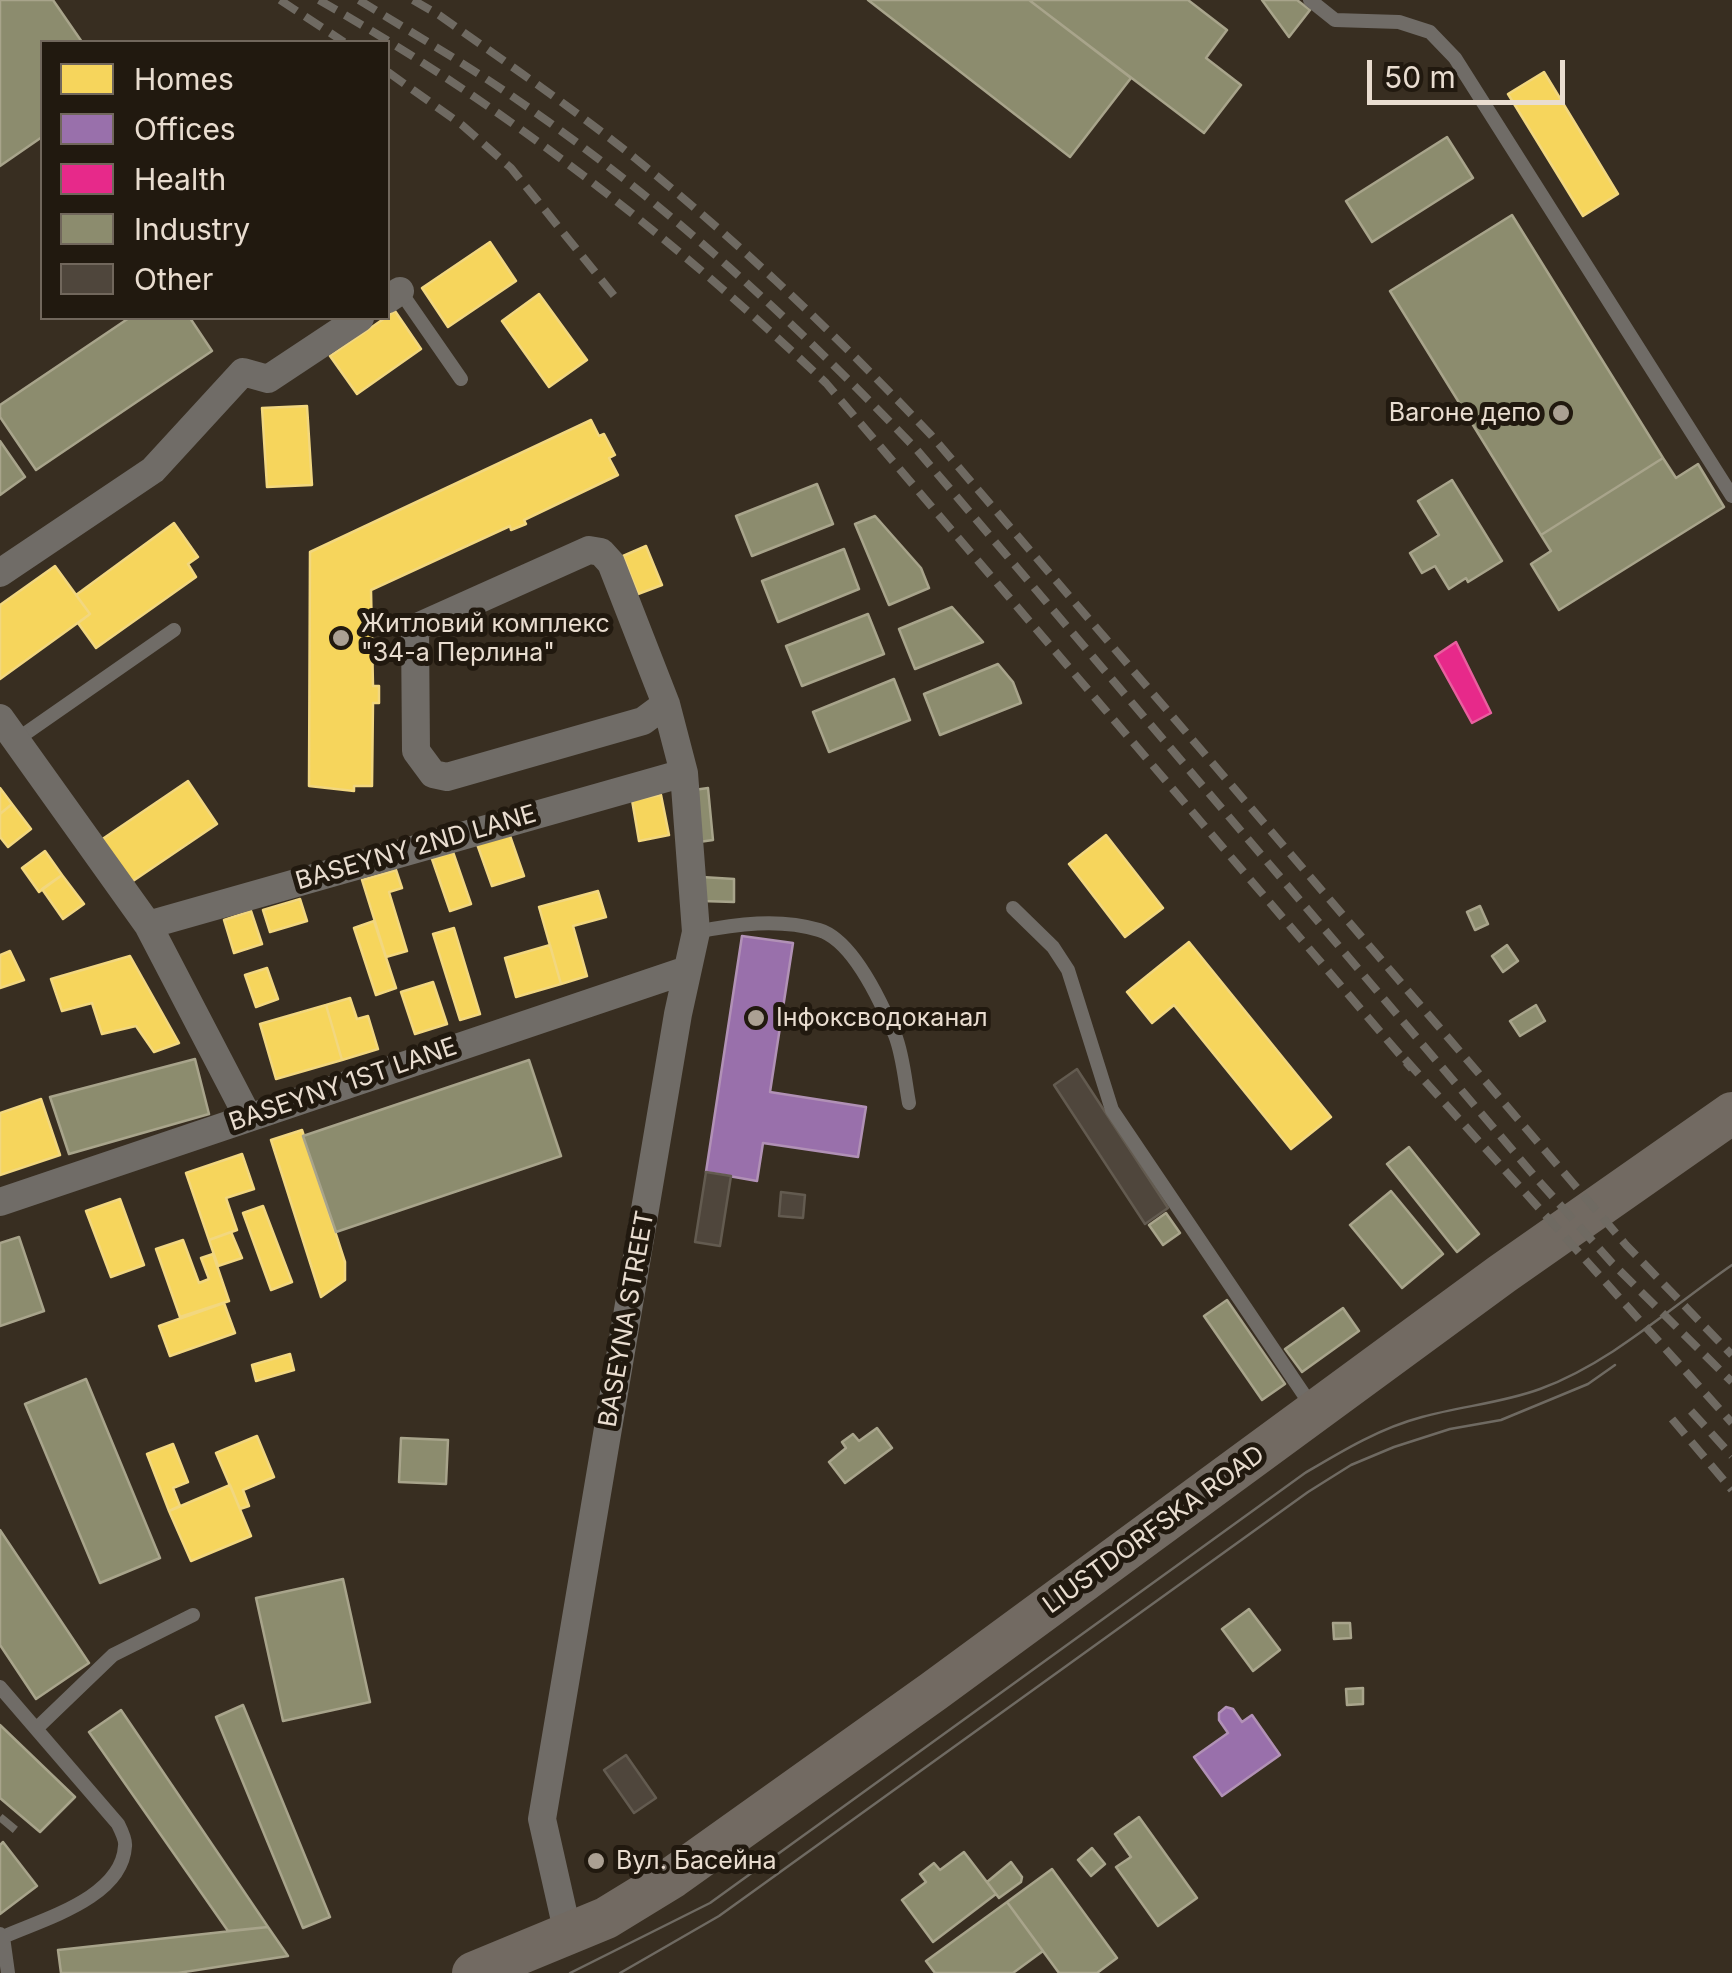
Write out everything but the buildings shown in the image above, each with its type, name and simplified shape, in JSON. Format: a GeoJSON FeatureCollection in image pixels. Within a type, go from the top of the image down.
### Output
{"type":"FeatureCollection","features":[{"type":"Feature","properties":{"kind":"main road","name":"LIUSTDORFSKA ROAD"},"geometry":{"type":"LineString","coordinates":[[473,1973],[606,1918],[673,1877],[1732,1112]]}},
{"type":"Feature","properties":{"kind":"street"},"geometry":{"type":"LineString","coordinates":[[0,573],[153,470],[243,372],[268,380],[357,320]]}},
{"type":"Feature","properties":{"kind":"street","name":"BASEYNA STREET"},"geometry":{"type":"LineString","coordinates":[[568,1934],[542,1819],[696,932],[684,772],[666,704],[611,563],[600,552],[589,550],[416,628],[416,751],[433,774],[447,778],[643,721],[666,704]]}},
{"type":"Feature","properties":{"kind":"street"},"geometry":{"type":"LineString","coordinates":[[8,729],[148,925],[248,1116]]}},
{"type":"Feature","properties":{"kind":"street","name":"BASEYNY 2ND LANE"},"geometry":{"type":"LineString","coordinates":[[148,925],[684,772]]}},
{"type":"Feature","properties":{"kind":"street","name":"BASEYNY 1ST LANE"},"geometry":{"type":"LineString","coordinates":[[0,1202],[687,970]]}},
{"type":"Feature","properties":{"kind":"lane"},"geometry":{"type":"LineString","coordinates":[[1310,0],[1335,20],[1399,22],[1430,32],[1455,58],[1732,496]]}},
{"type":"Feature","properties":{"kind":"lane"},"geometry":{"type":"LineString","coordinates":[[394,295],[461,379]]}},
{"type":"Feature","properties":{"kind":"lane"},"geometry":{"type":"LineString","coordinates":[[8,729],[174,630]]}},
{"type":"Feature","properties":{"kind":"lane"},"geometry":{"type":"LineString","coordinates":[[1013,908],[1053,947],[1068,970],[1112,1110],[1315,1412]]}},
{"type":"Feature","properties":{"kind":"lane"},"geometry":{"type":"LineString","coordinates":[[696,932],[746,922],[821,930],[843,945],[866,976],[896,1037],[909,1103]]}},
{"type":"Feature","properties":{"kind":"lane"},"geometry":{"type":"LineString","coordinates":[[37,1728],[113,1655],[193,1616]]}},
{"type":"Feature","properties":{"kind":"lane"},"geometry":{"type":"LineString","coordinates":[[0,1686],[118,1824],[126,1845],[102,1892],[2,1935],[8,1973]]}},
{"type":"Feature","properties":{"kind":"tram line"},"geometry":{"type":"LineString","coordinates":[[570,1973],[710,1903],[1305,1473],[1391,1427],[1526,1394],[1566,1378],[1640,1333],[1732,1265]]}},
{"type":"Feature","properties":{"kind":"tram line"},"geometry":{"type":"LineString","coordinates":[[620,1973],[719,1916],[1351,1465],[1450,1429],[1501,1420],[1588,1384],[1615,1365]]}},
{"type":"Feature","properties":{"kind":"railway"},"geometry":{"type":"LineString","coordinates":[[280,0],[341,40]]}},
{"type":"Feature","properties":{"kind":"railway"},"geometry":{"type":"LineString","coordinates":[[319,0],[386,40]]}},
{"type":"Feature","properties":{"kind":"railway"},"geometry":{"type":"LineString","coordinates":[[359,0],[500,88],[626,180],[727,265],[871,402],[917,450],[1537,1179],[1612,1263],[1732,1382]]}},
{"type":"Feature","properties":{"kind":"railway"},"geometry":{"type":"LineString","coordinates":[[413,0],[539,86],[675,191],[751,258],[896,398],[1626,1245],[1732,1355]]}},
{"type":"Feature","properties":{"kind":"railway"},"geometry":{"type":"LineString","coordinates":[[390,42],[520,129],[647,225],[826,383],[1412,1069]]}},
{"type":"Feature","properties":{"kind":"railway"},"geometry":{"type":"LineString","coordinates":[[390,73],[462,125],[511,168],[620,303]]}},
{"type":"Feature","properties":{"kind":"railway"},"geometry":{"type":"LineString","coordinates":[[1405,1059],[1732,1423]]}},
{"type":"Feature","properties":{"kind":"railway"},"geometry":{"type":"LineString","coordinates":[[1691,1411],[1732,1456]]}},
{"type":"Feature","properties":{"kind":"railway"},"geometry":{"type":"LineString","coordinates":[[1672,1419],[1732,1490]]}},
{"type":"Feature","properties":{"kind":"railway"},"geometry":{"type":"LineString","coordinates":[[0,1817],[18,1832]]}},
{"type":"Feature","properties":{"kind":"place","name":"Вагоне депо"},"geometry":{"type":"Point","coordinates":[1561,413]}},
{"type":"Feature","properties":{"kind":"place","name":"Житловий комплекс \"34-а Перлина\""},"geometry":{"type":"Point","coordinates":[341,638]}},
{"type":"Feature","properties":{"kind":"place","name":"Інфоксводоканал"},"geometry":{"type":"Point","coordinates":[756,1018]}},
{"type":"Feature","properties":{"kind":"place","name":"Вул. Басейна"},"geometry":{"type":"Point","coordinates":[596,1861]}}]}
